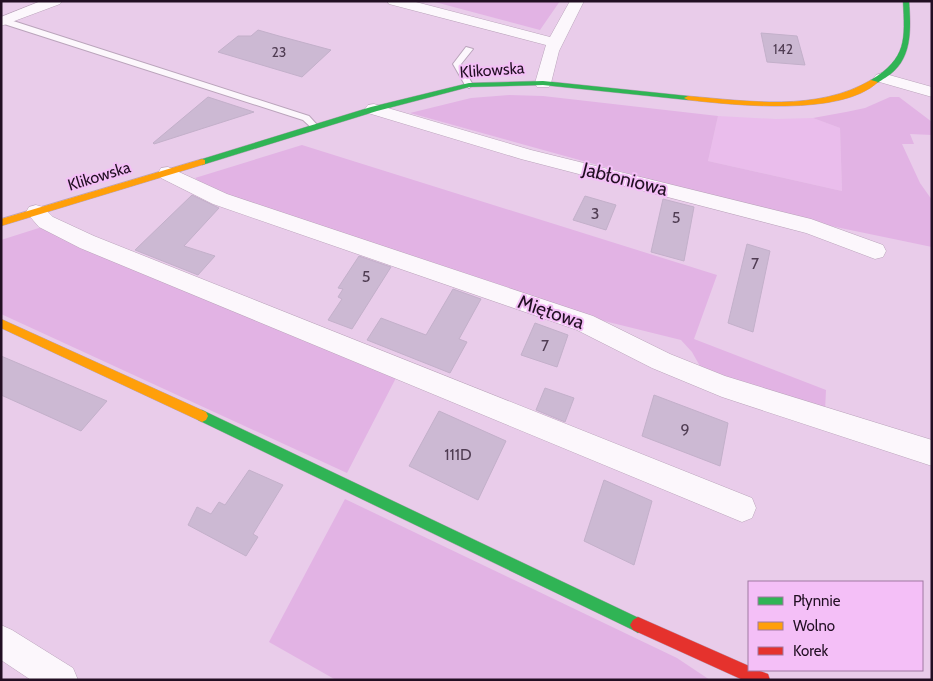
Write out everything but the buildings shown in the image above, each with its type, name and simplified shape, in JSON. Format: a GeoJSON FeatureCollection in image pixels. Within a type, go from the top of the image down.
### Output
{"type":"FeatureCollection","features":[{"type":"Feature","properties":{"kind":"street"},"geometry":{"type":"LineString","coordinates":[[3,22],[55,1]]}},
{"type":"Feature","properties":{"kind":"street"},"geometry":{"type":"LineString","coordinates":[[394,1],[556,43]]}},
{"type":"Feature","properties":{"kind":"street"},"geometry":{"type":"LineString","coordinates":[[543,83],[546,62],[556,43],[558,34],[577,1]]}},
{"type":"Feature","properties":{"kind":"street","name":"Klikowska"},"geometry":{"type":"LineString","coordinates":[[1,223],[374,109],[469,85],[543,83],[746,104],[822,101],[852,94],[882,78],[901,58],[908,42],[906,1]]}},
{"type":"Feature","properties":{"kind":"street"},"geometry":{"type":"LineString","coordinates":[[882,78],[932,92]]}},
{"type":"Feature","properties":{"kind":"street","name":"Jabłoniowa"},"geometry":{"type":"LineString","coordinates":[[374,109],[528,155],[811,227],[874,251]]}},
{"type":"Feature","properties":{"kind":"street","name":"Miętowa"},"geometry":{"type":"LineString","coordinates":[[168,173],[220,198],[586,323],[661,362],[722,386],[932,453]]}},
{"type":"Feature","properties":{"kind":"street"},"geometry":{"type":"LineString","coordinates":[[36,212],[46,222],[87,242],[742,508]]}},
{"type":"Feature","properties":{"kind":"street"},"geometry":{"type":"LineString","coordinates":[[1,322],[53,348],[200,413],[731,672],[762,680]]}},
{"type":"Feature","properties":{"kind":"street"},"geometry":{"type":"LineString","coordinates":[[1,641],[61,680]]}},
{"type":"Feature","properties":{"kind":"lane"},"geometry":{"type":"LineString","coordinates":[[3,22],[306,118],[314,127]]}},
{"type":"Feature","properties":{"kind":"lane"},"geometry":{"type":"LineString","coordinates":[[469,49],[457,64],[469,85]]}},
{"type":"Feature","properties":{"kind":"shaded area"},"geometry":{"type":"Polygon","coordinates":[[[431,1],[560,1],[540,30],[431,1]]]}},
{"type":"Feature","properties":{"kind":"shaded area"},"geometry":{"type":"Polygon","coordinates":[[[509,95],[543,96],[718,116],[708,161],[842,191],[840,128],[813,118],[865,108],[890,97],[899,97],[932,122],[932,135],[910,134],[914,144],[902,144],[920,183],[932,200],[932,247],[831,226],[688,190],[410,113],[471,98],[509,95]]]}},
{"type":"Feature","properties":{"kind":"shaded area"},"geometry":{"type":"Polygon","coordinates":[[[718,116],[776,119],[813,118],[840,128],[842,191],[708,161],[718,116]]]}},
{"type":"Feature","properties":{"kind":"shaded area"},"geometry":{"type":"Polygon","coordinates":[[[302,145],[717,275],[694,339],[826,390],[825,411],[701,368],[692,352],[681,340],[584,316],[225,195],[205,186],[195,178],[302,145]]]}},
{"type":"Feature","properties":{"kind":"shaded area"},"geometry":{"type":"Polygon","coordinates":[[[42,227],[398,374],[347,473],[1,314],[1,240],[42,227]]]}},
{"type":"Feature","properties":{"kind":"shaded area"},"geometry":{"type":"Polygon","coordinates":[[[345,499],[677,658],[710,680],[336,680],[269,642],[345,499]]]}},
{"type":"Feature","properties":{"kind":"traffic: fast"},"geometry":{"type":"LineString","coordinates":[[874,82],[895,66],[905,48],[907,37],[906,1]]}},
{"type":"Feature","properties":{"kind":"traffic: fast"},"geometry":{"type":"LineString","coordinates":[[202,162],[374,109],[469,85],[543,83],[688,98]]}},
{"type":"Feature","properties":{"kind":"traffic: fast"},"geometry":{"type":"LineString","coordinates":[[202,416],[638,625]]}},
{"type":"Feature","properties":{"kind":"traffic: slow"},"geometry":{"type":"LineString","coordinates":[[688,98],[728,102],[790,104],[830,99],[853,93],[874,82]]}},
{"type":"Feature","properties":{"kind":"traffic: slow"},"geometry":{"type":"LineString","coordinates":[[1,223],[202,162]]}},
{"type":"Feature","properties":{"kind":"traffic: slow"},"geometry":{"type":"LineString","coordinates":[[1,323],[202,416]]}},
{"type":"Feature","properties":{"kind":"traffic: jam"},"geometry":{"type":"LineString","coordinates":[[638,625],[762,680]]}}]}
